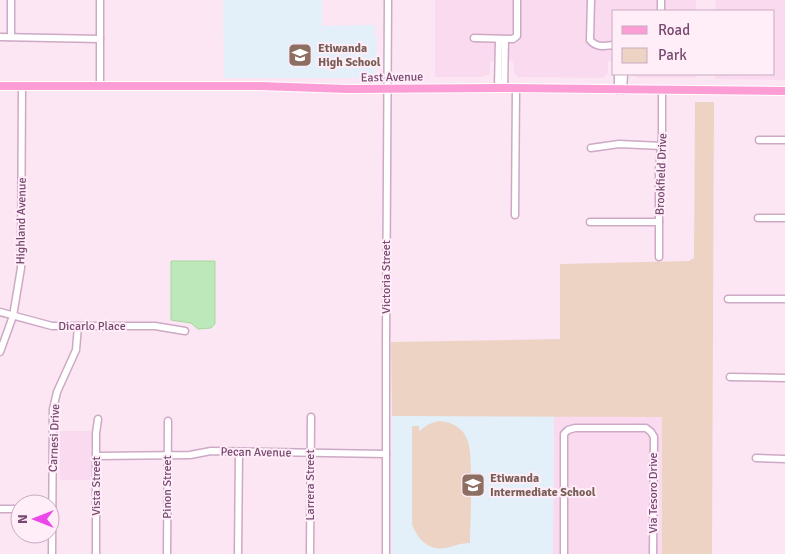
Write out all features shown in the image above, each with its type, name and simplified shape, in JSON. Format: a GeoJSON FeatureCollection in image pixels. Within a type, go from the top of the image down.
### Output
{"type":"FeatureCollection","features":[{"type":"Feature","properties":{"kind":"main road","name":"East Avenue"},"geometry":{"type":"LineString","coordinates":[[0,86],[785,91]]}},
{"type":"Feature","properties":{"kind":"street"},"geometry":{"type":"LineString","coordinates":[[11,0],[11,37]]}},
{"type":"Feature","properties":{"kind":"street"},"geometry":{"type":"LineString","coordinates":[[100,0],[100,86]]}},
{"type":"Feature","properties":{"kind":"street","name":"Victoria Street"},"geometry":{"type":"LineString","coordinates":[[386,554],[388,0]]}},
{"type":"Feature","properties":{"kind":"street"},"geometry":{"type":"LineString","coordinates":[[474,38],[513,39],[517,36],[517,0]]}},
{"type":"Feature","properties":{"kind":"street"},"geometry":{"type":"LineString","coordinates":[[591,0],[590,40],[593,44],[599,46],[612,45]]}},
{"type":"Feature","properties":{"kind":"street"},"geometry":{"type":"LineString","coordinates":[[0,37],[100,39]]}},
{"type":"Feature","properties":{"kind":"street"},"geometry":{"type":"LineString","coordinates":[[501,88],[502,39]]}},
{"type":"Feature","properties":{"kind":"street"},"geometry":{"type":"LineString","coordinates":[[618,75],[620,90]]}},
{"type":"Feature","properties":{"kind":"street"},"geometry":{"type":"LineString","coordinates":[[620,90],[624,75]]}},
{"type":"Feature","properties":{"kind":"street","name":"Highland Avenue"},"geometry":{"type":"LineString","coordinates":[[0,352],[13,316],[22,257],[22,86]]}},
{"type":"Feature","properties":{"kind":"street"},"geometry":{"type":"LineString","coordinates":[[514,215],[516,88]]}},
{"type":"Feature","properties":{"kind":"street","name":"Brookfield Drive"},"geometry":{"type":"LineString","coordinates":[[659,258],[659,170],[662,146],[662,90]]}},
{"type":"Feature","properties":{"kind":"street"},"geometry":{"type":"LineString","coordinates":[[759,140],[785,140]]}},
{"type":"Feature","properties":{"kind":"street"},"geometry":{"type":"LineString","coordinates":[[592,148],[619,144],[662,146]]}},
{"type":"Feature","properties":{"kind":"street"},"geometry":{"type":"LineString","coordinates":[[758,218],[785,218]]}},
{"type":"Feature","properties":{"kind":"street"},"geometry":{"type":"LineString","coordinates":[[590,222],[659,222]]}},
{"type":"Feature","properties":{"kind":"street"},"geometry":{"type":"LineString","coordinates":[[728,299],[785,299]]}},
{"type":"Feature","properties":{"kind":"street","name":"Dicarlo Place"},"geometry":{"type":"LineString","coordinates":[[0,312],[52,326],[155,326],[185,331]]}},
{"type":"Feature","properties":{"kind":"street","name":"Carnesi Drive"},"geometry":{"type":"LineString","coordinates":[[51,494],[53,409],[57,392],[76,350],[78,326]]}},
{"type":"Feature","properties":{"kind":"street"},"geometry":{"type":"LineString","coordinates":[[730,377],[785,378]]}},
{"type":"Feature","properties":{"kind":"street","name":"Larrera Street"},"geometry":{"type":"LineString","coordinates":[[310,554],[311,417]]}},
{"type":"Feature","properties":{"kind":"street","name":"Vista Street"},"geometry":{"type":"LineString","coordinates":[[96,554],[98,419]]}},
{"type":"Feature","properties":{"kind":"street","name":"Pinon Street"},"geometry":{"type":"LineString","coordinates":[[167,554],[168,421]]}},
{"type":"Feature","properties":{"kind":"street","name":"Via Tesoro Drive"},"geometry":{"type":"LineString","coordinates":[[564,554],[564,434],[568,430],[575,428],[646,428],[654,437],[653,554]]}},
{"type":"Feature","properties":{"kind":"street","name":"Pecan Avenue"},"geometry":{"type":"LineString","coordinates":[[96,456],[167,456],[203,454],[211,451],[386,454]]}},
{"type":"Feature","properties":{"kind":"street"},"geometry":{"type":"LineString","coordinates":[[238,554],[239,452]]}},
{"type":"Feature","properties":{"kind":"street"},"geometry":{"type":"LineString","coordinates":[[756,458],[785,459]]}},
{"type":"Feature","properties":{"kind":"shaded area","name":"Etiwanda High School"},"geometry":{"type":"Polygon","coordinates":[[[223,0],[322,0],[322,26],[375,25],[375,36],[377,37],[376,73],[370,78],[224,78],[223,0]]]}},
{"type":"Feature","properties":{"kind":"shaded area"},"geometry":{"type":"Polygon","coordinates":[[[435,0],[696,0],[696,10],[612,10],[612,61],[608,61],[608,73],[603,78],[518,77],[514,73],[513,61],[505,60],[490,61],[490,74],[482,77],[435,77],[435,0]]]}},
{"type":"Feature","properties":{"kind":"shaded area"},"geometry":{"type":"Polygon","coordinates":[[[716,0],[785,0],[785,80],[715,79],[715,75],[775,75],[775,10],[715,10],[716,0]]]}},
{"type":"Feature","properties":{"kind":"shaded area"},"geometry":{"type":"Polygon","coordinates":[[[634,75],[696,75],[696,78],[638,78],[634,75]]]}},
{"type":"Feature","properties":{"kind":"shaded area"},"geometry":{"type":"Polygon","coordinates":[[[171,261],[215,261],[215,324],[211,328],[198,329],[191,323],[171,320],[171,261]]]}},
{"type":"Feature","properties":{"kind":"shaded area","name":"Etiwanda Intermediate School"},"geometry":{"type":"Polygon","coordinates":[[[392,416],[554,416],[553,554],[392,554],[392,416]]]}},
{"type":"Feature","properties":{"kind":"shaded area"},"geometry":{"type":"Polygon","coordinates":[[[554,416],[662,417],[662,554],[553,554],[554,416]]]}},
{"type":"Feature","properties":{"kind":"shaded area"},"geometry":{"type":"Polygon","coordinates":[[[60,431],[91,431],[91,480],[60,480],[60,431]]]}},
{"type":"Feature","properties":{"kind":"green space"},"geometry":{"type":"Polygon","coordinates":[[[695,102],[714,102],[712,554],[662,554],[662,417],[392,416],[391,342],[560,339],[560,264],[689,261],[694,258],[695,102]]]}},
{"type":"Feature","properties":{"kind":"green space"},"geometry":{"type":"Polygon","coordinates":[[[439,421],[456,426],[465,435],[469,446],[471,473],[470,543],[446,548],[434,548],[424,543],[412,524],[412,426],[419,426],[419,431],[429,424],[439,421]]]}},
{"type":"Feature","properties":{"kind":"place","name":"Etiwanda High School"},"geometry":{"type":"Point","coordinates":[300,55]}},
{"type":"Feature","properties":{"kind":"place","name":"Etiwanda Intermediate School"},"geometry":{"type":"Point","coordinates":[473,485]}}]}
